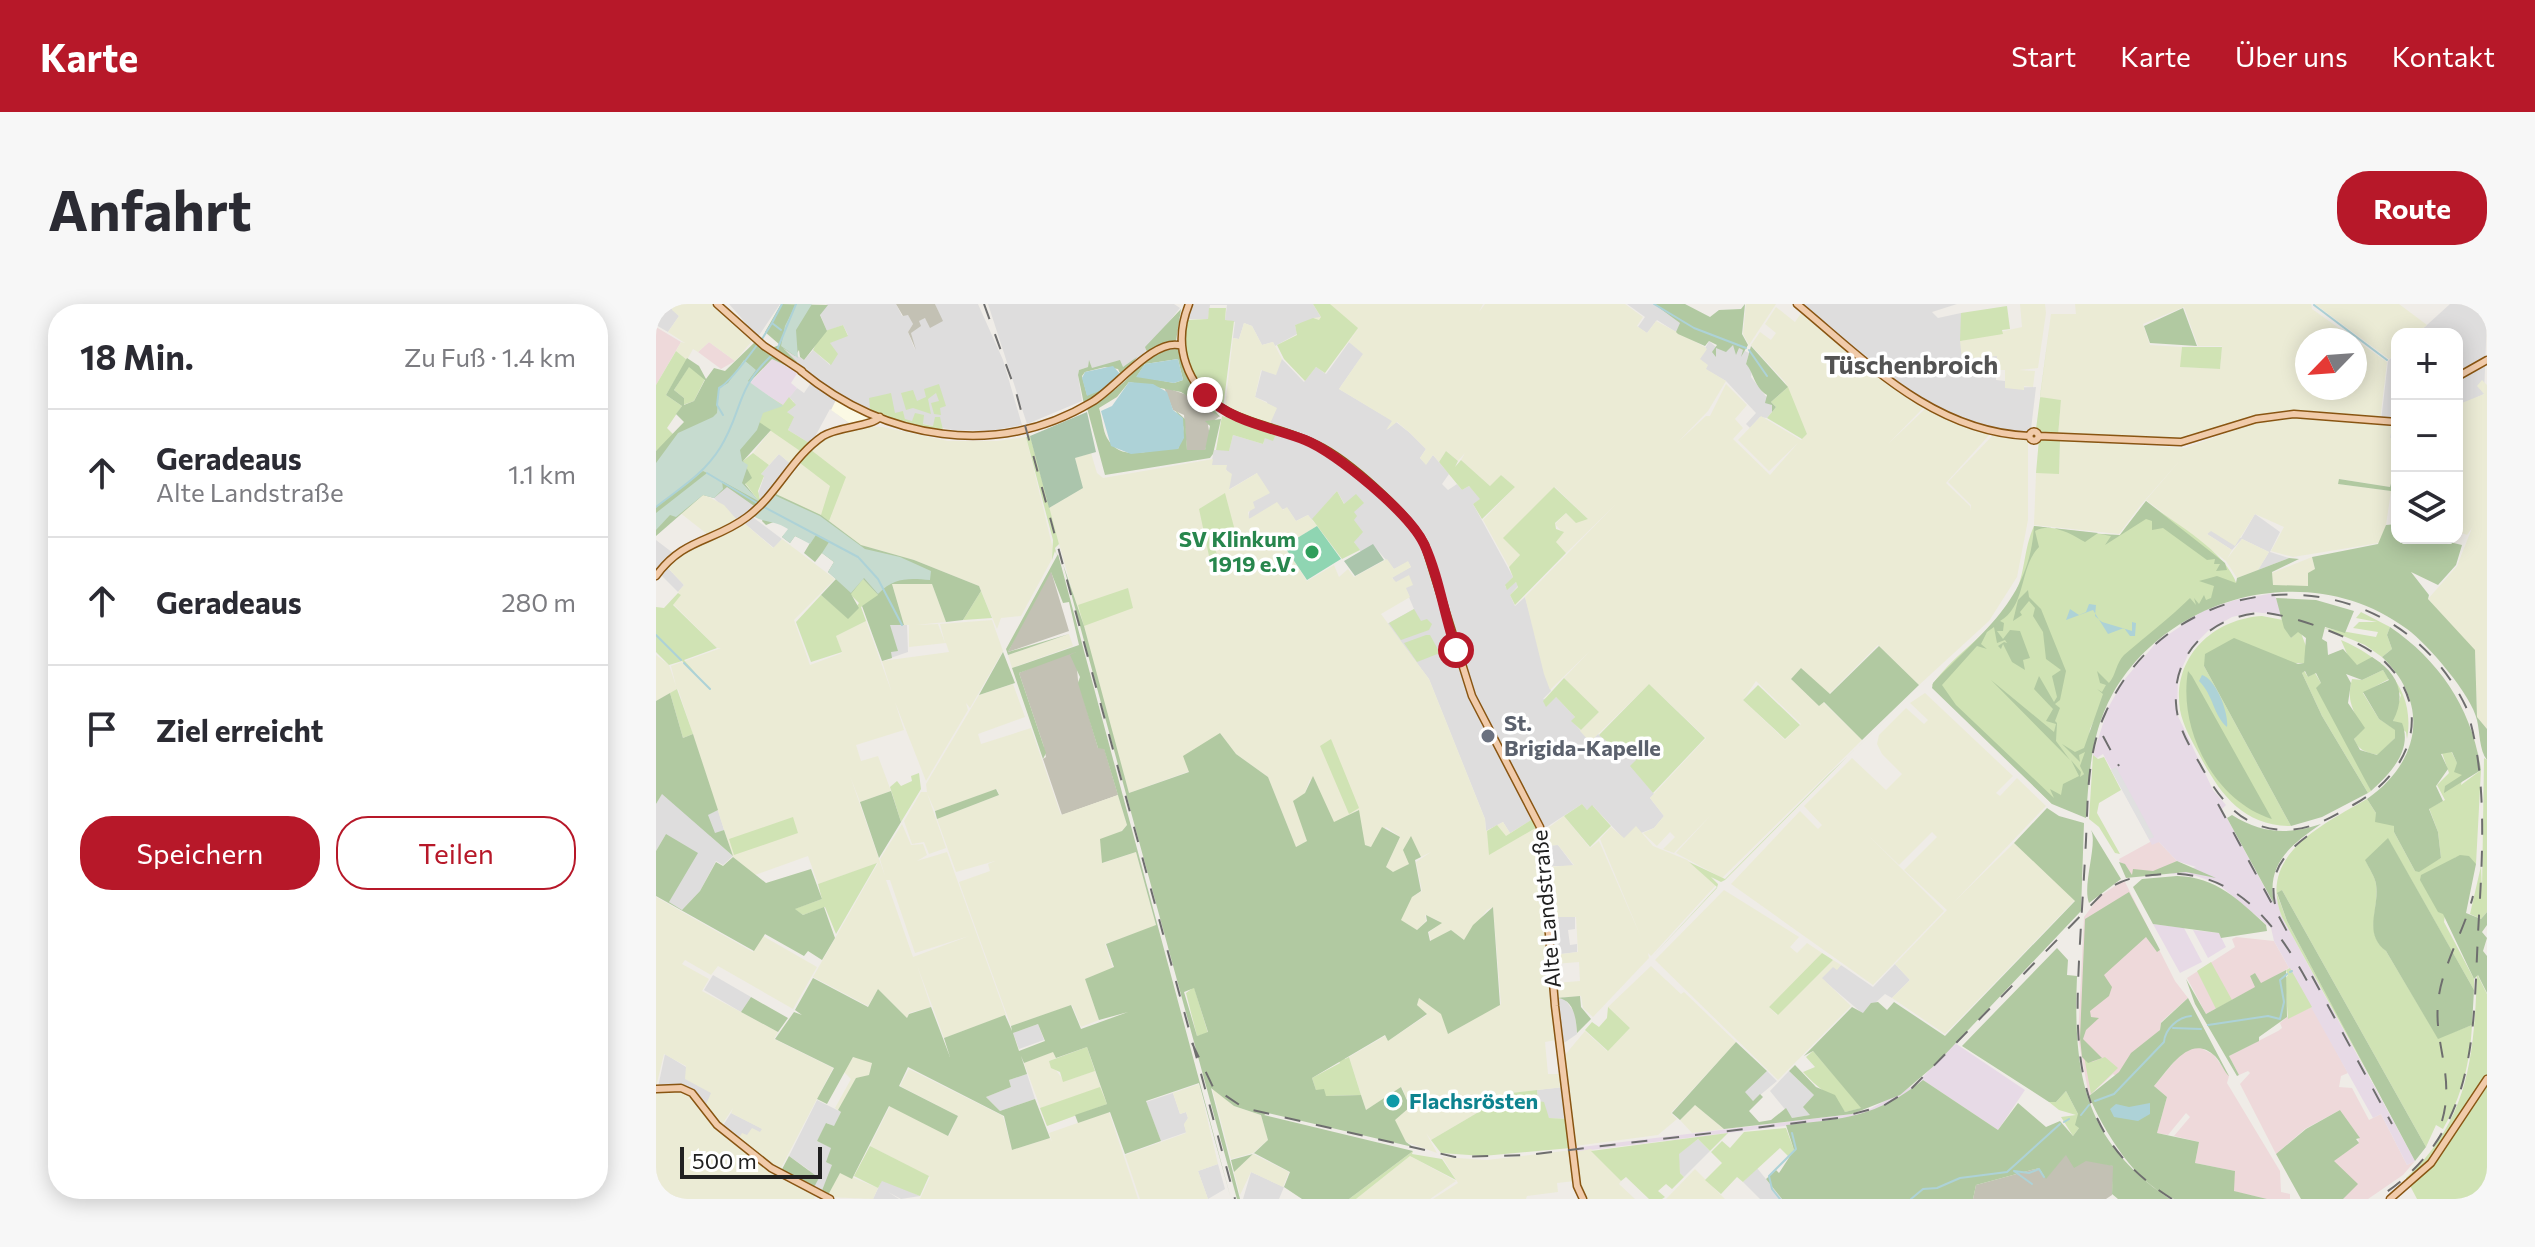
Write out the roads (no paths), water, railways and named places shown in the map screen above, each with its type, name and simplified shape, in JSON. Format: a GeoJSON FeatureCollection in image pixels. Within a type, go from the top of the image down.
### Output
{"type":"FeatureCollection","features":[{"type":"Feature","properties":{"kind":"main road"},"geometry":{"type":"LineString","coordinates":[[720,305],[764,346],[878,417],[903,426],[969,437],[1035,427],[1093,401],[1119,383],[1149,353],[1176,346],[1189,304]]}},
{"type":"Feature","properties":{"kind":"main road"},"geometry":{"type":"LineString","coordinates":[[1797,304],[1926,406],[1971,426],[2029,436],[2034,431],[2039,436],[2181,442],[2256,419],[2294,414],[2391,422]]}},
{"type":"Feature","properties":{"kind":"main road"},"geometry":{"type":"LineString","coordinates":[[2478,304],[2487,315]]}},
{"type":"Feature","properties":{"kind":"main road","name":"Alte Landstraße"},"geometry":{"type":"LineString","coordinates":[[1176,346],[1191,376],[1208,399],[1230,414],[1327,451],[1367,482],[1418,533],[1427,550],[1472,696],[1536,814],[1543,841],[1559,1043],[1577,1186],[1583,1199]]}},
{"type":"Feature","properties":{"kind":"main road"},"geometry":{"type":"LineString","coordinates":[[2463,374],[2487,360]]}},
{"type":"Feature","properties":{"kind":"main road"},"geometry":{"type":"LineString","coordinates":[[656,576],[678,550],[750,515],[824,436],[878,417]]}},
{"type":"Feature","properties":{"kind":"main road"},"geometry":{"type":"LineString","coordinates":[[2390,1199],[2431,1163],[2487,1079]]}},
{"type":"Feature","properties":{"kind":"main road"},"geometry":{"type":"LineString","coordinates":[[656,1089],[681,1088],[692,1093],[717,1125],[771,1168],[830,1199]]}},
{"type":"Feature","properties":{"kind":"water"},"geometry":{"type":"Polygon","coordinates":[[[1178,359],[1183,380],[1174,383],[1136,377],[1145,364],[1178,359]]]}},
{"type":"Feature","properties":{"kind":"water"},"geometry":{"type":"Polygon","coordinates":[[[1113,366],[1121,375],[1104,389],[1087,396],[1082,378],[1085,372],[1113,366]]]}},
{"type":"Feature","properties":{"kind":"water"},"geometry":{"type":"Polygon","coordinates":[[[1129,382],[1153,384],[1167,392],[1173,410],[1183,418],[1184,438],[1178,449],[1131,454],[1111,446],[1101,411],[1112,406],[1129,382]]]}},
{"type":"Feature","properties":{"kind":"water"},"geometry":{"type":"Polygon","coordinates":[[[2089,604],[2096,605],[2095,614],[2093,610],[2066,620],[2070,609],[2079,615],[2086,612],[2089,604]]]}},
{"type":"Feature","properties":{"kind":"water"},"geometry":{"type":"Polygon","coordinates":[[[2099,619],[2102,622],[2123,628],[2108,634],[2099,619]]]}},
{"type":"Feature","properties":{"kind":"water"},"geometry":{"type":"Polygon","coordinates":[[[2132,622],[2136,623],[2135,636],[2130,636],[2125,629],[2132,631],[2132,622]]]}},
{"type":"Feature","properties":{"kind":"water"},"geometry":{"type":"Polygon","coordinates":[[[2202,675],[2212,683],[2220,697],[2227,727],[2199,681],[2202,675]]]}},
{"type":"Feature","properties":{"kind":"water"},"geometry":{"type":"Polygon","coordinates":[[[2150,1103],[2150,1114],[2138,1121],[2114,1117],[2110,1109],[2116,1104],[2129,1107],[2150,1103]]]}},
{"type":"Feature","properties":{"kind":"waterway"},"geometry":{"type":"LineString","coordinates":[[772,323],[782,304]]}},
{"type":"Feature","properties":{"kind":"waterway"},"geometry":{"type":"LineString","coordinates":[[777,350],[796,304]]}},
{"type":"Feature","properties":{"kind":"waterway"},"geometry":{"type":"LineString","coordinates":[[1654,304],[1694,328],[1746,348]]}},
{"type":"Feature","properties":{"kind":"waterway"},"geometry":{"type":"LineString","coordinates":[[2314,305],[2387,360]]}},
{"type":"Feature","properties":{"kind":"waterway"},"geometry":{"type":"LineString","coordinates":[[762,339],[772,323],[781,330]]}},
{"type":"Feature","properties":{"kind":"waterway"},"geometry":{"type":"LineString","coordinates":[[723,415],[717,405],[719,388],[757,345]]}},
{"type":"Feature","properties":{"kind":"waterway"},"geometry":{"type":"LineString","coordinates":[[1749,350],[1767,376]]}},
{"type":"Feature","properties":{"kind":"waterway"},"geometry":{"type":"LineString","coordinates":[[656,507],[713,458],[727,435],[745,390],[771,356]]}},
{"type":"Feature","properties":{"kind":"waterway"},"geometry":{"type":"LineString","coordinates":[[707,473],[757,503]]}},
{"type":"Feature","properties":{"kind":"waterway"},"geometry":{"type":"LineString","coordinates":[[764,507],[858,557]]}},
{"type":"Feature","properties":{"kind":"waterway"},"geometry":{"type":"LineString","coordinates":[[859,558],[878,579],[902,625]]}},
{"type":"Feature","properties":{"kind":"waterway"},"geometry":{"type":"LineString","coordinates":[[656,635],[681,660]]}},
{"type":"Feature","properties":{"kind":"waterway"},"geometry":{"type":"LineString","coordinates":[[684,663],[710,689]]}},
{"type":"Feature","properties":{"kind":"waterway"},"geometry":{"type":"LineString","coordinates":[[2208,1025],[2268,1016],[2280,1019],[2284,1002],[2280,980],[2287,974]]}},
{"type":"Feature","properties":{"kind":"waterway"},"geometry":{"type":"LineString","coordinates":[[2095,1101],[2114,1094],[2164,1042],[2173,1024],[2191,1016]]}},
{"type":"Feature","properties":{"kind":"waterway"},"geometry":{"type":"LineString","coordinates":[[2173,1028],[2201,1029]]}},
{"type":"Feature","properties":{"kind":"waterway"},"geometry":{"type":"LineString","coordinates":[[2081,1115],[2089,1105]]}},
{"type":"Feature","properties":{"kind":"waterway"},"geometry":{"type":"LineString","coordinates":[[2064,1122],[2069,1119]]}},
{"type":"Feature","properties":{"kind":"waterway"},"geometry":{"type":"LineString","coordinates":[[1911,1199],[1923,1189],[1937,1188],[1960,1178],[2007,1172],[2060,1124]]}},
{"type":"Feature","properties":{"kind":"waterway"},"geometry":{"type":"LineString","coordinates":[[1780,1199],[1772,1189],[1769,1176],[1796,1149],[1792,1133]]}},
{"type":"Feature","properties":{"kind":"waterway"},"geometry":{"type":"LineString","coordinates":[[2014,1171],[2029,1173],[2039,1169],[2044,1177]]}},
{"type":"Feature","properties":{"kind":"waterway"},"geometry":{"type":"LineString","coordinates":[[2014,1171],[2032,1184]]}},
{"type":"Feature","properties":{"kind":"railway"},"geometry":{"type":"LineString","coordinates":[[984,304],[1016,392],[1235,1199]]}},
{"type":"Feature","properties":{"kind":"railway"},"geometry":{"type":"LineString","coordinates":[[2172,1199],[2141,1176],[2117,1151],[2100,1124],[2088,1095],[2081,1065],[2078,998],[2092,760],[2105,714],[2137,663],[2180,626],[2230,603],[2283,595],[2337,601],[2388,621],[2432,657],[2466,707],[2477,757],[2482,810],[2482,863],[2472,1036],[2465,1074],[2454,1109],[2436,1142],[2411,1172],[2376,1199]]}},
{"type":"Feature","properties":{"kind":"railway"},"geometry":{"type":"LineString","coordinates":[[2267,613],[2329,631],[2374,653],[2400,680],[2409,700],[2412,721],[2409,740],[2401,759],[2389,777],[2373,792],[2313,825],[2286,830],[2257,825],[2224,800],[2207,777],[2184,735],[2176,703],[2182,666],[2201,638],[2231,619],[2267,613]]}},
{"type":"Feature","properties":{"kind":"railway"},"geometry":{"type":"LineString","coordinates":[[2103,736],[2119,766]]}},
{"type":"Feature","properties":{"kind":"railway"},"geometry":{"type":"LineString","coordinates":[[2218,804],[2290,937]]}},
{"type":"Feature","properties":{"kind":"railway"},"geometry":{"type":"LineString","coordinates":[[2275,904],[2273,891],[2278,868],[2291,850],[2320,827]]}},
{"type":"Feature","properties":{"kind":"railway"},"geometry":{"type":"LineString","coordinates":[[1192,1043],[1213,1087],[1244,1108],[1455,1157],[1527,1155],[1838,1118],[1883,1106],[1912,1088],[2101,895],[2122,881],[2137,877],[2190,875],[2214,882],[2235,893],[2271,926],[2312,990]]}},
{"type":"Feature","properties":{"kind":"railway"},"geometry":{"type":"LineString","coordinates":[[2442,1121],[2446,1089],[2438,1003],[2443,976],[2473,896]]}},
{"type":"Feature","properties":{"kind":"railway"},"geometry":{"type":"LineString","coordinates":[[2312,976],[2392,1124]]}},
{"type":"Feature","properties":{"kind":"place","name":"SV Klinkum 1919 e.V."},"geometry":{"type":"Point","coordinates":[1312,552]}},
{"type":"Feature","properties":{"kind":"place","name":"St. Brigida-Kapelle"},"geometry":{"type":"Point","coordinates":[1488,736]}},
{"type":"Feature","properties":{"kind":"place","name":"Flachsrösten"},"geometry":{"type":"Point","coordinates":[1393,1101]}},
{"type":"Feature","properties":{"kind":"district","name":"Tüschenbroich"},"geometry":{"type":"Point","coordinates":[1911,365]}}]}
